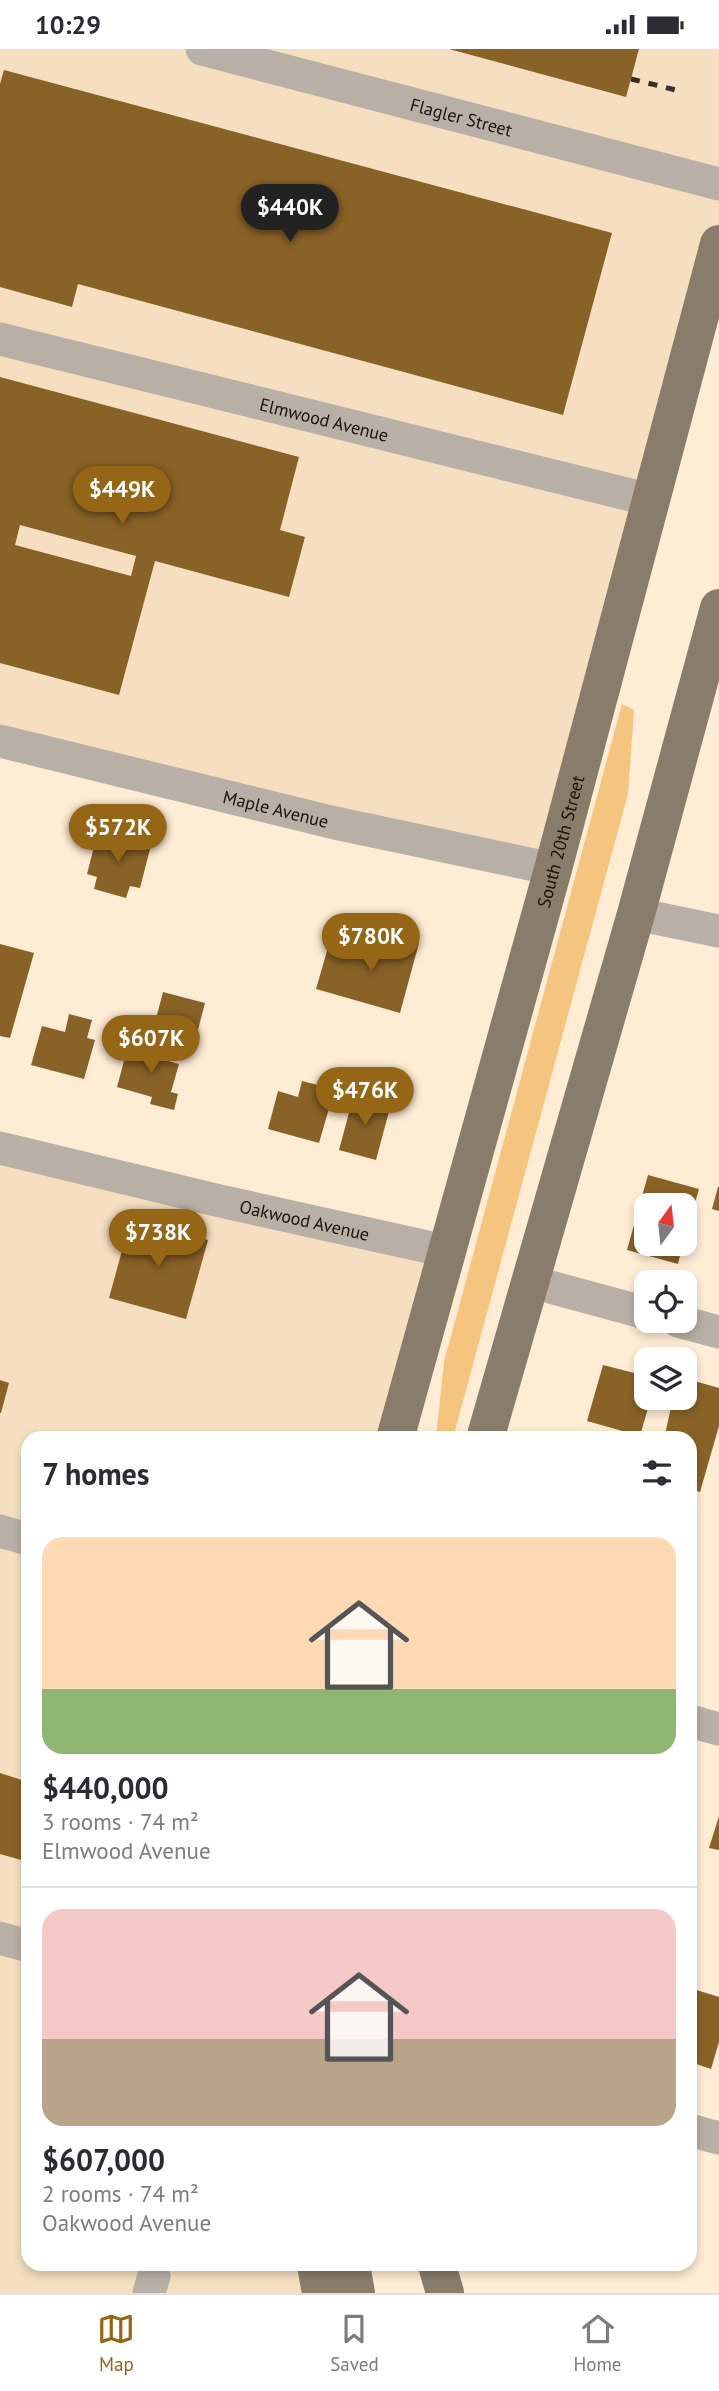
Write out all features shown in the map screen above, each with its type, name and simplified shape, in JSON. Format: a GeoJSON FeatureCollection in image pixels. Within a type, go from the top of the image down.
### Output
{"type":"FeatureCollection","features":[{"type":"Feature","properties":{"kind":"main road","name":"South 20th Street"},"geometry":{"type":"LineString","coordinates":[[397,1431],[553,869],[719,244]]}},
{"type":"Feature","properties":{"kind":"main road"},"geometry":{"type":"LineString","coordinates":[[487,1431],[636,913],[719,608]]}},
{"type":"Feature","properties":{"kind":"main road"},"geometry":{"type":"LineString","coordinates":[[317,2271],[321,2293]]}},
{"type":"Feature","properties":{"kind":"main road"},"geometry":{"type":"LineString","coordinates":[[352,2271],[356,2293]]}},
{"type":"Feature","properties":{"kind":"main road"},"geometry":{"type":"LineString","coordinates":[[439,2271],[445,2293]]}},
{"type":"Feature","properties":{"kind":"street","name":"Flagler Street"},"geometry":{"type":"LineString","coordinates":[[202,49],[719,184]]}},
{"type":"Feature","properties":{"kind":"street","name":"Elmwood Avenue"},"geometry":{"type":"LineString","coordinates":[[0,339],[651,500]]}},
{"type":"Feature","properties":{"kind":"street","name":"Maple Avenue"},"geometry":{"type":"LineString","coordinates":[[0,741],[335,823],[553,869]]}},
{"type":"Feature","properties":{"kind":"street"},"geometry":{"type":"LineString","coordinates":[[636,913],[719,931]]}},
{"type":"Feature","properties":{"kind":"street","name":"Oakwood Avenue"},"geometry":{"type":"LineString","coordinates":[[0,1148],[220,1201],[446,1251]]}},
{"type":"Feature","properties":{"kind":"street"},"geometry":{"type":"LineString","coordinates":[[532,1282],[634,1310]]}},
{"type":"Feature","properties":{"kind":"street"},"geometry":{"type":"LineString","coordinates":[[697,1326],[719,1332]]}},
{"type":"Feature","properties":{"kind":"street"},"geometry":{"type":"LineString","coordinates":[[0,1531],[21,1537]]}},
{"type":"Feature","properties":{"kind":"street"},"geometry":{"type":"LineString","coordinates":[[697,1723],[719,1729]]}},
{"type":"Feature","properties":{"kind":"street"},"geometry":{"type":"LineString","coordinates":[[0,1938],[21,1944]]}},
{"type":"Feature","properties":{"kind":"street"},"geometry":{"type":"LineString","coordinates":[[697,2132],[719,2138]]}},
{"type":"Feature","properties":{"kind":"shaded area"},"geometry":{"type":"Polygon","coordinates":[[[0,49],[719,49],[719,224],[550,870],[0,741],[0,49]]]}},
{"type":"Feature","properties":{"kind":"shaded area"},"geometry":{"type":"Polygon","coordinates":[[[622,704],[634,710],[628,794],[455,1431],[437,1431],[444,1362],[622,704]]]}},
{"type":"Feature","properties":{"kind":"shaded area"},"geometry":{"type":"Polygon","coordinates":[[[0,1149],[458,1255],[410,1431],[21,1431],[21,2271],[344,2271],[348,2293],[0,2293],[0,1149]]]}},
{"type":"Feature","properties":{"kind":"building"},"geometry":{"type":"Polygon","coordinates":[[[449,49],[639,49],[626,97],[449,49]]]}},
{"type":"Feature","properties":{"kind":"building"},"geometry":{"type":"Polygon","coordinates":[[[4,70],[612,233],[563,415],[78,284],[72,307],[0,287],[0,84],[4,70]]]}},
{"type":"Feature","properties":{"kind":"building"},"geometry":{"type":"Polygon","coordinates":[[[0,377],[299,457],[280,530],[305,537],[289,597],[155,561],[119,695],[0,663],[0,377]],[[20,525],[15,545],[131,576],[136,556],[20,525]]]}},
{"type":"Feature","properties":{"kind":"building"},"geometry":{"type":"Polygon","coordinates":[[[118,831],[136,836],[133,845],[150,849],[140,888],[130,886],[126,898],[94,889],[97,877],[87,874],[97,835],[116,840],[118,831]]]}},
{"type":"Feature","properties":{"kind":"building"},"geometry":{"type":"Polygon","coordinates":[[[383,933],[419,943],[400,1013],[316,989],[329,944],[375,959],[383,933]]]}},
{"type":"Feature","properties":{"kind":"building"},"geometry":{"type":"Polygon","coordinates":[[[0,944],[34,953],[10,1038],[0,1036],[0,944]]]}},
{"type":"Feature","properties":{"kind":"building"},"geometry":{"type":"Polygon","coordinates":[[[163,992],[205,1003],[193,1049],[151,1038],[163,992]]]}},
{"type":"Feature","properties":{"kind":"building"},"geometry":{"type":"Polygon","coordinates":[[[69,1014],[92,1020],[87,1038],[95,1040],[84,1079],[31,1065],[42,1026],[65,1032],[69,1014]]]}},
{"type":"Feature","properties":{"kind":"building"},"geometry":{"type":"Polygon","coordinates":[[[152,1042],[172,1048],[168,1061],[179,1064],[171,1092],[178,1094],[174,1110],[150,1104],[152,1097],[117,1087],[127,1050],[148,1056],[152,1042]]]}},
{"type":"Feature","properties":{"kind":"building"},"geometry":{"type":"Polygon","coordinates":[[[302,1081],[326,1087],[322,1103],[330,1105],[319,1143],[268,1129],[278,1091],[298,1097],[302,1081]]]}},
{"type":"Feature","properties":{"kind":"building"},"geometry":{"type":"Polygon","coordinates":[[[354,1094],[391,1104],[376,1160],[339,1150],[354,1094]]]}},
{"type":"Feature","properties":{"kind":"building"},"geometry":{"type":"Polygon","coordinates":[[[648,1175],[699,1189],[697,1196],[697,1193],[643,1193],[648,1175]]]}},
{"type":"Feature","properties":{"kind":"building"},"geometry":{"type":"Polygon","coordinates":[[[719,1187],[719,1211],[712,1209],[719,1187]]]}},
{"type":"Feature","properties":{"kind":"building"},"geometry":{"type":"Polygon","coordinates":[[[131,1218],[208,1240],[186,1319],[109,1298],[131,1218]]]}},
{"type":"Feature","properties":{"kind":"building"},"geometry":{"type":"Polygon","coordinates":[[[634,1225],[634,1252],[627,1250],[634,1225]]]}},
{"type":"Feature","properties":{"kind":"building"},"geometry":{"type":"Polygon","coordinates":[[[652,1257],[680,1257],[678,1264],[652,1257]]]}},
{"type":"Feature","properties":{"kind":"building"},"geometry":{"type":"Polygon","coordinates":[[[603,1365],[634,1373],[634,1410],[648,1410],[641,1431],[622,1431],[587,1421],[603,1365]]]}},
{"type":"Feature","properties":{"kind":"building"},"geometry":{"type":"Polygon","coordinates":[[[0,1380],[9,1383],[1,1413],[0,1413],[0,1380]]]}},
{"type":"Feature","properties":{"kind":"building"},"geometry":{"type":"Polygon","coordinates":[[[697,1382],[719,1388],[719,1426],[700,1492],[697,1491],[697,1431],[666,1431],[670,1410],[697,1410],[697,1382]]]}},
{"type":"Feature","properties":{"kind":"building"},"geometry":{"type":"Polygon","coordinates":[[[0,1773],[21,1780],[21,1860],[0,1854],[0,1773]]]}},
{"type":"Feature","properties":{"kind":"building"},"geometry":{"type":"Polygon","coordinates":[[[719,1816],[719,1850],[709,1848],[719,1816]]]}},
{"type":"Feature","properties":{"kind":"building"},"geometry":{"type":"Polygon","coordinates":[[[697,1990],[719,1997],[719,2042],[711,2069],[697,2064],[697,1990]]]}},
{"type":"Feature","properties":{"kind":"railway"},"geometry":{"type":"LineString","coordinates":[[631,79],[680,91]]}}]}
